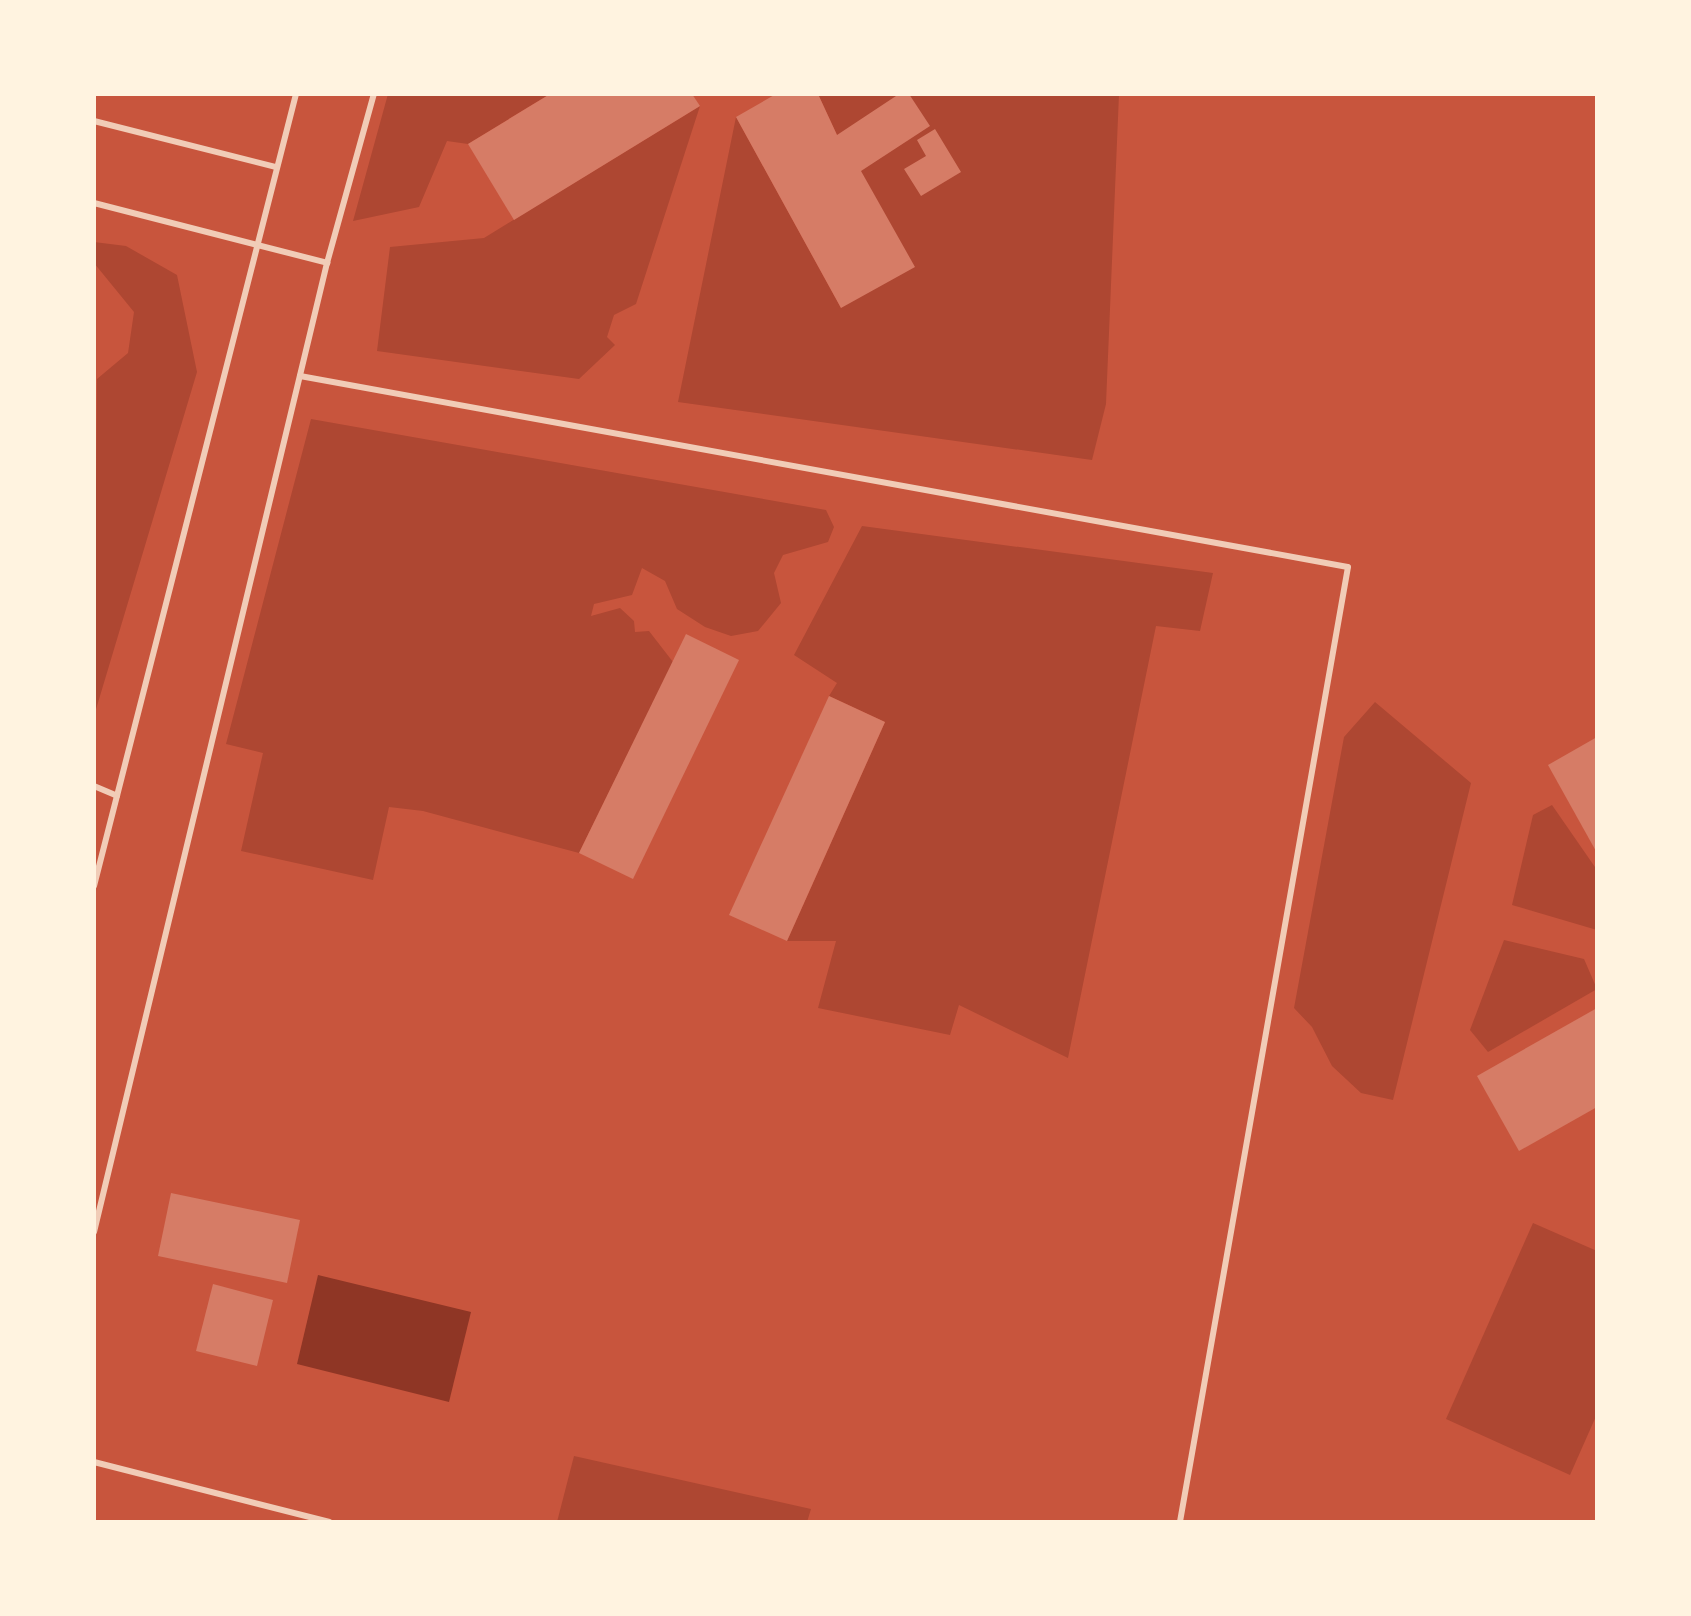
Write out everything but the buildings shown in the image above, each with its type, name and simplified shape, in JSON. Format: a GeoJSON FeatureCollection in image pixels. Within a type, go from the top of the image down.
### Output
{"type":"FeatureCollection","features":[{"type":"Feature","properties":{"kind":"lane"},"geometry":{"type":"LineString","coordinates":[[94,886],[255,243],[296,94]]}},
{"type":"Feature","properties":{"kind":"lane"},"geometry":{"type":"LineString","coordinates":[[94,1232],[327,263],[374,94]]}},
{"type":"Feature","properties":{"kind":"lane"},"geometry":{"type":"LineString","coordinates":[[94,121],[276,167]]}},
{"type":"Feature","properties":{"kind":"lane"},"geometry":{"type":"LineString","coordinates":[[94,203],[327,263]]}},
{"type":"Feature","properties":{"kind":"lane"},"geometry":{"type":"LineString","coordinates":[[300,376],[1348,567],[1180,1522]]}},
{"type":"Feature","properties":{"kind":"lane"},"geometry":{"type":"LineString","coordinates":[[94,786],[117,796]]}},
{"type":"Feature","properties":{"kind":"lane"},"geometry":{"type":"LineString","coordinates":[[94,1462],[329,1522]]}},
{"type":"Feature","properties":{"kind":"shaded area"},"geometry":{"type":"Polygon","coordinates":[[[388,94],[550,94],[468,144],[447,141],[419,207],[353,221],[388,94]]]}},
{"type":"Feature","properties":{"kind":"shaded area"},"geometry":{"type":"Polygon","coordinates":[[[818,94],[1119,94],[1106,404],[1092,460],[678,402],[736,117],[841,308],[837,135],[818,94]]]}},
{"type":"Feature","properties":{"kind":"shaded area"},"geometry":{"type":"Polygon","coordinates":[[[700,106],[636,304],[614,315],[607,337],[615,345],[579,379],[377,351],[390,247],[484,238],[700,106]]]}},
{"type":"Feature","properties":{"kind":"shaded area"},"geometry":{"type":"Polygon","coordinates":[[[94,242],[126,246],[177,275],[197,372],[94,716],[97,379],[128,353],[134,312],[94,263],[94,242]]]}},
{"type":"Feature","properties":{"kind":"shaded area"},"geometry":{"type":"Polygon","coordinates":[[[311,419],[826,510],[834,527],[828,542],[783,555],[774,573],[781,603],[758,631],[731,636],[705,627],[677,609],[665,581],[642,568],[632,595],[594,604],[591,616],[620,608],[634,621],[635,632],[649,631],[673,662],[579,853],[423,811],[389,807],[373,880],[241,851],[263,753],[226,744],[311,419]]]}},
{"type":"Feature","properties":{"kind":"shaded area"},"geometry":{"type":"Polygon","coordinates":[[[862,526],[1213,573],[1200,631],[1156,626],[1068,1058],[959,1005],[950,1035],[818,1008],[836,941],[787,941],[885,722],[829,696],[837,683],[794,655],[862,526]]]}},
{"type":"Feature","properties":{"kind":"shaded area"},"geometry":{"type":"Polygon","coordinates":[[[1375,702],[1471,783],[1393,1100],[1361,1093],[1332,1066],[1312,1027],[1294,1008],[1344,737],[1375,702]]]}},
{"type":"Feature","properties":{"kind":"shaded area"},"geometry":{"type":"Polygon","coordinates":[[[1552,805],[1597,870],[1597,930],[1512,905],[1533,815],[1552,805]]]}},
{"type":"Feature","properties":{"kind":"shaded area"},"geometry":{"type":"Polygon","coordinates":[[[1504,940],[1584,959],[1597,989],[1488,1052],[1470,1030],[1504,940]]]}},
{"type":"Feature","properties":{"kind":"shaded area"},"geometry":{"type":"Polygon","coordinates":[[[1533,1223],[1597,1251],[1597,1414],[1570,1475],[1446,1419],[1533,1223]]]}},
{"type":"Feature","properties":{"kind":"shaded area"},"geometry":{"type":"Polygon","coordinates":[[[318,1275],[471,1312],[449,1402],[297,1364],[318,1275]]]}},
{"type":"Feature","properties":{"kind":"shaded area"},"geometry":{"type":"Polygon","coordinates":[[[574,1456],[811,1509],[807,1522],[557,1522],[574,1456]]]}}]}
